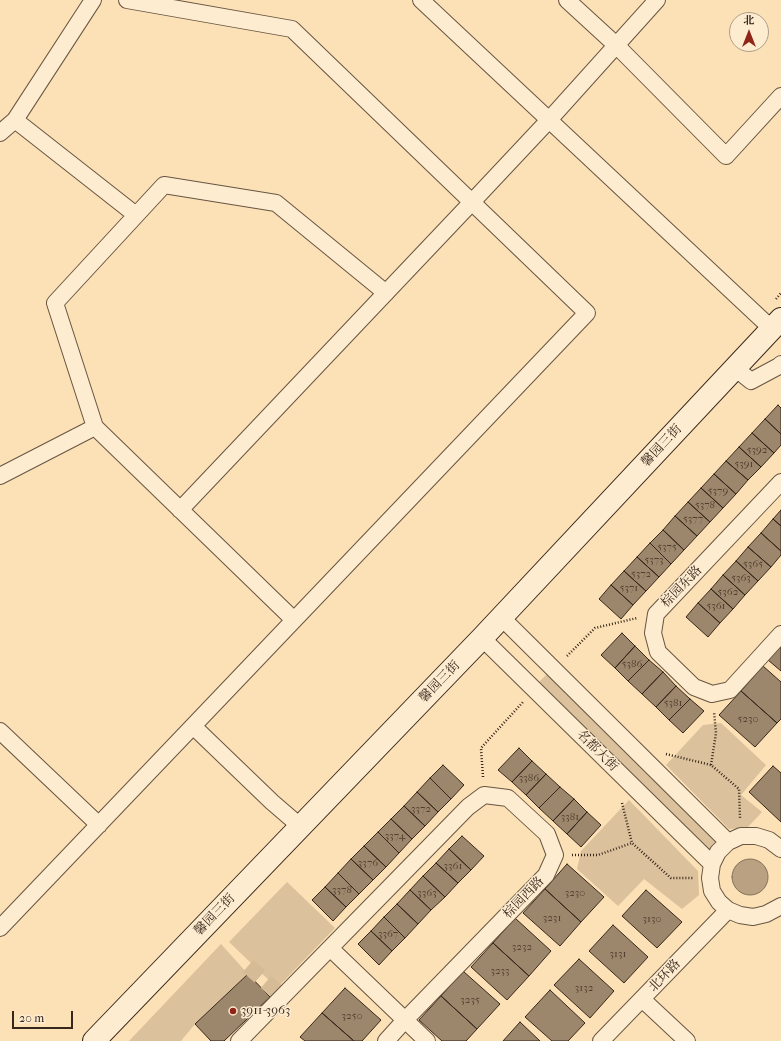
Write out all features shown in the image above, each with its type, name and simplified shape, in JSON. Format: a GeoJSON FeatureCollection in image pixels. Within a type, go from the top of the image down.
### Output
{"type":"FeatureCollection","features":[{"type":"Feature","properties":{"kind":"street"},"geometry":{"type":"LineString","coordinates":[[0,133],[15,120],[94,0]]}},
{"type":"Feature","properties":{"kind":"street"},"geometry":{"type":"LineString","coordinates":[[0,928],[587,313],[292,29],[127,0]]}},
{"type":"Feature","properties":{"kind":"street"},"geometry":{"type":"LineString","coordinates":[[421,0],[549,120],[776,324]]}},
{"type":"Feature","properties":{"kind":"street"},"geometry":{"type":"LineString","coordinates":[[567,0],[616,45],[726,156],[781,96]]}},
{"type":"Feature","properties":{"kind":"street"},"geometry":{"type":"LineString","coordinates":[[180,510],[549,120],[656,0]]}},
{"type":"Feature","properties":{"kind":"street"},"geometry":{"type":"LineString","coordinates":[[15,120],[136,215]]}},
{"type":"Feature","properties":{"kind":"street"},"geometry":{"type":"LineString","coordinates":[[294,620],[95,427],[55,303],[164,185],[276,203],[386,293]]}},
{"type":"Feature","properties":{"kind":"street","name":"馨园三街"},"geometry":{"type":"LineString","coordinates":[[94,1041],[482,638],[776,324]]}},
{"type":"Feature","properties":{"kind":"street"},"geometry":{"type":"LineString","coordinates":[[735,368],[751,381],[781,364]]}},
{"type":"Feature","properties":{"kind":"street"},"geometry":{"type":"LineString","coordinates":[[0,476],[95,427]]}},
{"type":"Feature","properties":{"kind":"street","name":"棕园东路"},"geometry":{"type":"LineString","coordinates":[[712,694],[694,687],[658,652],[653,633],[656,614],[781,482]]}},
{"type":"Feature","properties":{"kind":"street"},"geometry":{"type":"LineString","coordinates":[[501,617],[554,670],[735,839]]}},
{"type":"Feature","properties":{"kind":"street"},"geometry":{"type":"LineString","coordinates":[[712,694],[730,690],[781,634]]}},
{"type":"Feature","properties":{"kind":"street","name":"名都大街"},"geometry":{"type":"LineString","coordinates":[[482,638],[534,689],[711,871]]}},
{"type":"Feature","properties":{"kind":"street"},"geometry":{"type":"LineString","coordinates":[[193,726],[272,802],[301,827]]}},
{"type":"Feature","properties":{"kind":"street"},"geometry":{"type":"LineString","coordinates":[[0,731],[99,824]]}},
{"type":"Feature","properties":{"kind":"street"},"geometry":{"type":"LineString","coordinates":[[239,1041],[468,806],[484,795],[508,798],[547,834],[555,855]]}},
{"type":"Feature","properties":{"kind":"street"},"geometry":{"type":"LineString","coordinates":[[781,848],[769,840],[756,836],[735,839],[718,852],[711,871],[712,891],[719,902],[728,910],[740,916],[753,917],[766,914],[781,906]]}},
{"type":"Feature","properties":{"kind":"street","name":"棕园西路"},"geometry":{"type":"LineString","coordinates":[[386,1041],[546,875],[555,855]]}},
{"type":"Feature","properties":{"kind":"street","name":"北环路"},"geometry":{"type":"LineString","coordinates":[[601,1041],[728,910]]}},
{"type":"Feature","properties":{"kind":"street"},"geometry":{"type":"LineString","coordinates":[[330,948],[427,1041]]}},
{"type":"Feature","properties":{"kind":"street"},"geometry":{"type":"LineString","coordinates":[[642,999],[687,1041]]}},
{"type":"Feature","properties":{"kind":"path"},"geometry":{"type":"LineString","coordinates":[[554,670],[595,628],[656,614]]}},
{"type":"Feature","properties":{"kind":"path"},"geometry":{"type":"LineString","coordinates":[[484,795],[481,748],[534,689]]}},
{"type":"Feature","properties":{"kind":"path"},"geometry":{"type":"LineString","coordinates":[[711,765],[716,733],[712,694]]}},
{"type":"Feature","properties":{"kind":"path"},"geometry":{"type":"LineString","coordinates":[[665,754],[711,765],[739,789],[735,839]]}},
{"type":"Feature","properties":{"kind":"path"},"geometry":{"type":"LineString","coordinates":[[621,798],[632,843],[671,878],[711,871]]}},
{"type":"Feature","properties":{"kind":"path"},"geometry":{"type":"LineString","coordinates":[[555,855],[598,855],[632,843]]}},
{"type":"Feature","properties":{"kind":"shaded area"},"geometry":{"type":"Polygon","coordinates":[[[548,673],[723,847],[714,858],[538,683],[548,673]]]}},
{"type":"Feature","properties":{"kind":"shaded area"},"geometry":{"type":"Polygon","coordinates":[[[721,723],[766,765],[741,795],[762,812],[747,828],[729,829],[666,765],[703,725],[721,723]]]}},
{"type":"Feature","properties":{"kind":"shaded area"},"geometry":{"type":"Polygon","coordinates":[[[629,800],[698,871],[699,895],[682,909],[644,879],[618,906],[577,869],[581,851],[629,800]]]}},
{"type":"Feature","properties":{"kind":"shaded area"},"geometry":{"type":"Polygon","coordinates":[[[750,859],[760,862],[765,867],[768,877],[765,887],[760,892],[750,895],[740,892],[735,887],[732,877],[735,867],[740,862],[750,859]]]}},
{"type":"Feature","properties":{"kind":"shaded area"},"geometry":{"type":"Polygon","coordinates":[[[287,882],[335,928],[277,988],[229,942],[287,882]]]}},
{"type":"Feature","properties":{"kind":"shaded area"},"geometry":{"type":"Polygon","coordinates":[[[221,944],[248,974],[195,1024],[181,1041],[129,1041],[221,944]]]}},
{"type":"Feature","properties":{"kind":"building"},"geometry":{"type":"Polygon","coordinates":[[[778,405],[781,408],[781,434],[765,419],[778,405]]]}},
{"type":"Feature","properties":{"kind":"building"},"geometry":{"type":"Polygon","coordinates":[[[765,419],[781,434],[781,445],[774,453],[752,433],[765,419]]]}},
{"type":"Feature","properties":{"kind":"building"},"geometry":{"type":"Polygon","coordinates":[[[752,433],[774,453],[761,467],[739,447],[752,433]]]}},
{"type":"Feature","properties":{"kind":"building"},"geometry":{"type":"Polygon","coordinates":[[[739,447],[761,467],[748,480],[726,461],[739,447]]]}},
{"type":"Feature","properties":{"kind":"building"},"geometry":{"type":"Polygon","coordinates":[[[726,461],[748,480],[736,494],[714,474],[726,461]]]}},
{"type":"Feature","properties":{"kind":"building"},"geometry":{"type":"Polygon","coordinates":[[[714,474],[736,494],[723,508],[701,488],[714,474]]]}},
{"type":"Feature","properties":{"kind":"building"},"geometry":{"type":"Polygon","coordinates":[[[701,488],[723,508],[710,522],[688,502],[701,488]]]}},
{"type":"Feature","properties":{"kind":"building"},"geometry":{"type":"Polygon","coordinates":[[[688,502],[710,522],[697,536],[675,516],[688,502]]]}},
{"type":"Feature","properties":{"kind":"building"},"geometry":{"type":"Polygon","coordinates":[[[781,510],[781,526],[773,519],[781,510]]]}},
{"type":"Feature","properties":{"kind":"building"},"geometry":{"type":"Polygon","coordinates":[[[675,516],[697,536],[684,550],[663,530],[675,516]]]}},
{"type":"Feature","properties":{"kind":"building"},"geometry":{"type":"Polygon","coordinates":[[[773,519],[781,526],[781,551],[761,533],[773,519]]]}},
{"type":"Feature","properties":{"kind":"building"},"geometry":{"type":"Polygon","coordinates":[[[663,530],[684,550],[671,564],[650,543],[663,530]]]}},
{"type":"Feature","properties":{"kind":"building"},"geometry":{"type":"Polygon","coordinates":[[[761,533],[781,551],[781,555],[771,567],[748,547],[761,533]]]}},
{"type":"Feature","properties":{"kind":"building"},"geometry":{"type":"Polygon","coordinates":[[[650,543],[671,564],[659,577],[637,557],[650,543]]]}},
{"type":"Feature","properties":{"kind":"building"},"geometry":{"type":"Polygon","coordinates":[[[748,547],[771,567],[758,581],[736,561],[748,547]]]}},
{"type":"Feature","properties":{"kind":"building"},"geometry":{"type":"Polygon","coordinates":[[[637,557],[659,577],[646,591],[624,571],[637,557]]]}},
{"type":"Feature","properties":{"kind":"building"},"geometry":{"type":"Polygon","coordinates":[[[736,561],[758,581],[745,595],[723,575],[736,561]]]}},
{"type":"Feature","properties":{"kind":"building"},"geometry":{"type":"Polygon","coordinates":[[[624,571],[646,591],[633,605],[611,585],[624,571]]]}},
{"type":"Feature","properties":{"kind":"building"},"geometry":{"type":"Polygon","coordinates":[[[723,575],[745,595],[733,609],[711,589],[723,575]]]}},
{"type":"Feature","properties":{"kind":"building"},"geometry":{"type":"Polygon","coordinates":[[[611,585],[633,605],[621,619],[599,599],[611,585]]]}},
{"type":"Feature","properties":{"kind":"building"},"geometry":{"type":"Polygon","coordinates":[[[711,589],[733,609],[720,623],[698,603],[711,589]]]}},
{"type":"Feature","properties":{"kind":"building"},"geometry":{"type":"Polygon","coordinates":[[[698,603],[720,623],[708,637],[686,617],[698,603]]]}},
{"type":"Feature","properties":{"kind":"building"},"geometry":{"type":"Polygon","coordinates":[[[622,633],[635,646],[615,668],[601,655],[622,633]]]}},
{"type":"Feature","properties":{"kind":"building"},"geometry":{"type":"Polygon","coordinates":[[[635,646],[649,660],[628,681],[615,668],[635,646]]]}},
{"type":"Feature","properties":{"kind":"building"},"geometry":{"type":"Polygon","coordinates":[[[781,646],[781,671],[768,660],[781,646]]]}},
{"type":"Feature","properties":{"kind":"building"},"geometry":{"type":"Polygon","coordinates":[[[649,660],[663,672],[642,694],[628,681],[649,660]]]}},
{"type":"Feature","properties":{"kind":"building"},"geometry":{"type":"Polygon","coordinates":[[[763,666],[781,682],[781,719],[777,723],[741,691],[763,666]]]}},
{"type":"Feature","properties":{"kind":"building"},"geometry":{"type":"Polygon","coordinates":[[[663,672],[676,686],[656,707],[642,694],[663,672]]]}},
{"type":"Feature","properties":{"kind":"building"},"geometry":{"type":"Polygon","coordinates":[[[676,686],[690,699],[669,720],[656,707],[676,686]]]}},
{"type":"Feature","properties":{"kind":"building"},"geometry":{"type":"Polygon","coordinates":[[[741,691],[777,723],[755,747],[719,715],[741,691]]]}},
{"type":"Feature","properties":{"kind":"building"},"geometry":{"type":"Polygon","coordinates":[[[690,699],[704,711],[683,733],[669,720],[690,699]]]}},
{"type":"Feature","properties":{"kind":"building"},"geometry":{"type":"Polygon","coordinates":[[[519,748],[532,761],[512,782],[498,770],[519,748]]]}},
{"type":"Feature","properties":{"kind":"building"},"geometry":{"type":"Polygon","coordinates":[[[532,761],[546,774],[526,795],[512,782],[532,761]]]}},
{"type":"Feature","properties":{"kind":"building"},"geometry":{"type":"Polygon","coordinates":[[[443,765],[464,785],[451,799],[430,778],[443,765]]]}},
{"type":"Feature","properties":{"kind":"building"},"geometry":{"type":"Polygon","coordinates":[[[773,766],[781,773],[781,822],[749,792],[773,766]]]}},
{"type":"Feature","properties":{"kind":"building"},"geometry":{"type":"Polygon","coordinates":[[[546,774],[560,787],[539,808],[526,795],[546,774]]]}},
{"type":"Feature","properties":{"kind":"building"},"geometry":{"type":"Polygon","coordinates":[[[430,778],[451,799],[438,812],[417,792],[430,778]]]}},
{"type":"Feature","properties":{"kind":"building"},"geometry":{"type":"Polygon","coordinates":[[[560,787],[574,799],[553,821],[539,808],[560,787]]]}},
{"type":"Feature","properties":{"kind":"building"},"geometry":{"type":"Polygon","coordinates":[[[417,792],[438,812],[425,826],[404,806],[417,792]]]}},
{"type":"Feature","properties":{"kind":"building"},"geometry":{"type":"Polygon","coordinates":[[[574,799],[587,812],[567,834],[553,821],[574,799]]]}},
{"type":"Feature","properties":{"kind":"building"},"geometry":{"type":"Polygon","coordinates":[[[404,806],[425,826],[412,839],[391,819],[404,806]]]}},
{"type":"Feature","properties":{"kind":"building"},"geometry":{"type":"Polygon","coordinates":[[[587,812],[601,825],[581,847],[567,834],[587,812]]]}},
{"type":"Feature","properties":{"kind":"building"},"geometry":{"type":"Polygon","coordinates":[[[391,819],[412,839],[399,853],[378,832],[391,819]]]}},
{"type":"Feature","properties":{"kind":"building"},"geometry":{"type":"Polygon","coordinates":[[[378,832],[399,853],[386,867],[364,846],[378,832]]]}},
{"type":"Feature","properties":{"kind":"building"},"geometry":{"type":"Polygon","coordinates":[[[462,836],[484,856],[471,870],[449,849],[462,836]]]}},
{"type":"Feature","properties":{"kind":"building"},"geometry":{"type":"Polygon","coordinates":[[[364,846],[386,867],[373,880],[351,859],[364,846]]]}},
{"type":"Feature","properties":{"kind":"building"},"geometry":{"type":"Polygon","coordinates":[[[449,849],[471,870],[458,883],[436,863],[449,849]]]}},
{"type":"Feature","properties":{"kind":"building"},"geometry":{"type":"Polygon","coordinates":[[[351,859],[373,880],[359,894],[338,873],[351,859]]]}},
{"type":"Feature","properties":{"kind":"building"},"geometry":{"type":"Polygon","coordinates":[[[436,863],[458,883],[445,897],[423,876],[436,863]]]}},
{"type":"Feature","properties":{"kind":"building"},"geometry":{"type":"Polygon","coordinates":[[[567,864],[604,897],[581,922],[545,889],[567,864]]]}},
{"type":"Feature","properties":{"kind":"building"},"geometry":{"type":"Polygon","coordinates":[[[338,873],[359,894],[346,907],[325,887],[338,873]]]}},
{"type":"Feature","properties":{"kind":"building"},"geometry":{"type":"Polygon","coordinates":[[[423,876],[445,897],[431,910],[410,890],[423,876]]]}},
{"type":"Feature","properties":{"kind":"building"},"geometry":{"type":"Polygon","coordinates":[[[325,887],[346,907],[333,921],[312,900],[325,887]]]}},
{"type":"Feature","properties":{"kind":"building"},"geometry":{"type":"Polygon","coordinates":[[[545,889],[581,922],[560,946],[523,913],[545,889]]]}},
{"type":"Feature","properties":{"kind":"building"},"geometry":{"type":"Polygon","coordinates":[[[410,890],[431,910],[418,924],[397,904],[410,890]]]}},
{"type":"Feature","properties":{"kind":"building"},"geometry":{"type":"Polygon","coordinates":[[[646,890],[682,922],[657,948],[622,916],[646,890]]]}},
{"type":"Feature","properties":{"kind":"building"},"geometry":{"type":"Polygon","coordinates":[[[397,904],[418,924],[405,938],[384,917],[397,904]]]}},
{"type":"Feature","properties":{"kind":"building"},"geometry":{"type":"Polygon","coordinates":[[[384,917],[405,938],[392,951],[371,931],[384,917]]]}},
{"type":"Feature","properties":{"kind":"building"},"geometry":{"type":"Polygon","coordinates":[[[515,918],[551,951],[529,976],[493,943],[515,918]]]}},
{"type":"Feature","properties":{"kind":"building"},"geometry":{"type":"Polygon","coordinates":[[[613,925],[648,957],[624,983],[589,951],[613,925]]]}},
{"type":"Feature","properties":{"kind":"building"},"geometry":{"type":"Polygon","coordinates":[[[371,931],[392,951],[379,965],[358,944],[371,931]]]}},
{"type":"Feature","properties":{"kind":"building"},"geometry":{"type":"Polygon","coordinates":[[[493,943],[529,976],[507,1000],[471,967],[493,943]]]}},
{"type":"Feature","properties":{"kind":"building"},"geometry":{"type":"Polygon","coordinates":[[[579,959],[614,991],[590,1018],[554,985],[579,959]]]}},
{"type":"Feature","properties":{"kind":"building"},"geometry":{"type":"Polygon","coordinates":[[[463,971],[500,1004],[477,1029],[441,996],[463,971]]]}},
{"type":"Feature","properties":{"kind":"building","name":"3911-3963"},"geometry":{"type":"Polygon","coordinates":[[[248,974],[270,997],[224,1041],[211,1041],[195,1024],[248,974]]]}},
{"type":"Feature","properties":{"kind":"building"},"geometry":{"type":"Polygon","coordinates":[[[345,988],[381,1020],[362,1041],[354,1041],[322,1013],[345,988]]]}},
{"type":"Feature","properties":{"kind":"building"},"geometry":{"type":"Polygon","coordinates":[[[550,990],[585,1023],[568,1041],[552,1041],[525,1017],[550,990]]]}},
{"type":"Feature","properties":{"kind":"building"},"geometry":{"type":"Polygon","coordinates":[[[441,996],[477,1029],[466,1041],[442,1041],[419,1020],[441,996]]]}},
{"type":"Feature","properties":{"kind":"building"},"geometry":{"type":"Polygon","coordinates":[[[322,1013],[354,1041],[305,1041],[300,1037],[322,1013]]]}},
{"type":"Feature","properties":{"kind":"building"},"geometry":{"type":"Polygon","coordinates":[[[520,1022],[540,1041],[503,1041],[520,1022]]]}},
{"type":"Feature","properties":{"kind":"tunnel"},"geometry":{"type":"LineString","coordinates":[[248,966],[283,997]]}},
{"type":"Feature","properties":{"kind":"place","name":"3911-3963"},"geometry":{"type":"Point","coordinates":[233,1011]}}]}
